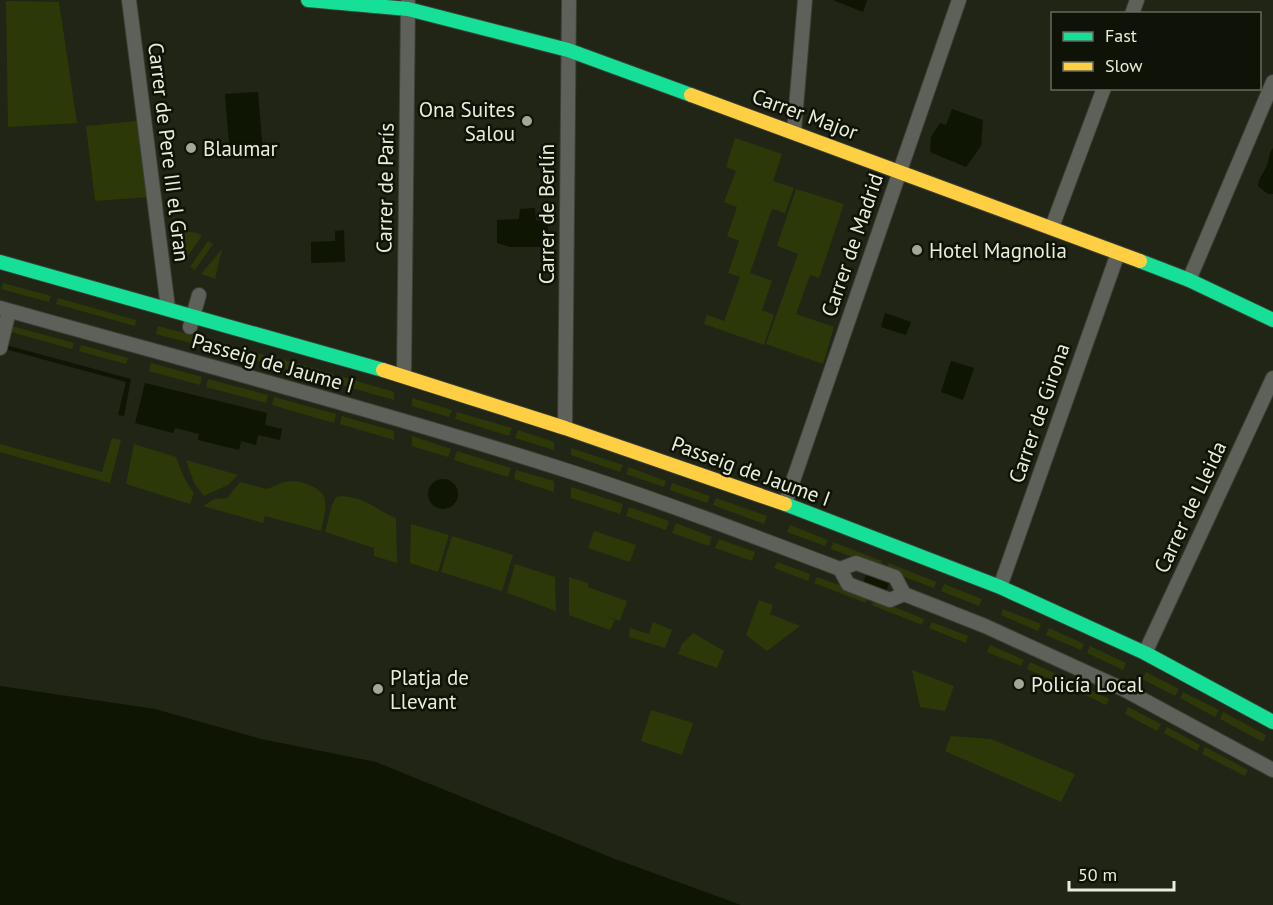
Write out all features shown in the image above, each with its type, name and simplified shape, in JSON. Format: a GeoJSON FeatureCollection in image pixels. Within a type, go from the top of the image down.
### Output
{"type":"FeatureCollection","features":[{"type":"Feature","properties":{"kind":"street","name":"Carrer de Pere III el Gran"},"geometry":{"type":"LineString","coordinates":[[129,0],[168,308]]}},
{"type":"Feature","properties":{"kind":"street","name":"Carrer Major"},"geometry":{"type":"LineString","coordinates":[[308,0],[408,4],[568,50],[1052,227],[1189,280],[1273,320]]}},
{"type":"Feature","properties":{"kind":"street","name":"Carrer de Berlín"},"geometry":{"type":"LineString","coordinates":[[565,428],[569,0]]}},
{"type":"Feature","properties":{"kind":"street"},"geometry":{"type":"LineString","coordinates":[[794,132],[805,0]]}},
{"type":"Feature","properties":{"kind":"street","name":"Carrer de Madrid"},"geometry":{"type":"LineString","coordinates":[[785,504],[959,0]]}},
{"type":"Feature","properties":{"kind":"street","name":"Carrer de París"},"geometry":{"type":"LineString","coordinates":[[404,376],[408,4]]}},
{"type":"Feature","properties":{"kind":"street"},"geometry":{"type":"LineString","coordinates":[[1189,280],[1273,82]]}},
{"type":"Feature","properties":{"kind":"street"},"geometry":{"type":"LineString","coordinates":[[1052,227],[1103,90]]}},
{"type":"Feature","properties":{"kind":"street","name":"Carrer de Girona"},"geometry":{"type":"LineString","coordinates":[[1000,587],[1118,253]]}},
{"type":"Feature","properties":{"kind":"street","name":"Passeig de Jaume I"},"geometry":{"type":"LineString","coordinates":[[0,262],[168,308],[192,322],[404,376],[565,428],[785,504],[1000,587],[1145,653],[1273,722]]}},
{"type":"Feature","properties":{"kind":"street","name":"Passeig de Jaume I"},"geometry":{"type":"LineString","coordinates":[[192,322],[199,295]]}},
{"type":"Feature","properties":{"kind":"street","name":"Passeig de Jaume I"},"geometry":{"type":"LineString","coordinates":[[4,309],[402,420],[564,470],[840,569],[856,563],[895,577],[904,594],[985,626],[1125,690],[1273,770]]}},
{"type":"Feature","properties":{"kind":"street"},"geometry":{"type":"LineString","coordinates":[[0,348],[4,309]]}},
{"type":"Feature","properties":{"kind":"street","name":"Carrer de Lleida"},"geometry":{"type":"LineString","coordinates":[[1145,653],[1273,378]]}},
{"type":"Feature","properties":{"kind":"street","name":"Passeig de Jaume I"},"geometry":{"type":"LineString","coordinates":[[840,569],[848,584],[890,600],[904,594]]}},
{"type":"Feature","properties":{"kind":"green space"},"geometry":{"type":"Polygon","coordinates":[[[6,1],[59,2],[77,123],[8,127],[6,1]]]}},
{"type":"Feature","properties":{"kind":"green space"},"geometry":{"type":"Polygon","coordinates":[[[137,121],[149,197],[95,201],[86,126],[137,121]]]}},
{"type":"Feature","properties":{"kind":"green space"},"geometry":{"type":"Polygon","coordinates":[[[735,138],[782,154],[773,181],[794,188],[785,213],[772,209],[750,273],[772,281],[762,310],[774,315],[764,345],[704,324],[707,315],[724,321],[740,277],[728,273],[739,241],[727,236],[737,207],[724,202],[736,171],[726,167],[735,138]]]}},
{"type":"Feature","properties":{"kind":"green space"},"geometry":{"type":"Polygon","coordinates":[[[796,189],[844,204],[819,278],[810,275],[796,314],[834,327],[823,364],[766,344],[798,254],[777,246],[796,189]]]}},
{"type":"Feature","properties":{"kind":"green space"},"geometry":{"type":"Polygon","coordinates":[[[180,231],[197,233],[202,236],[184,261],[180,231]]]}},
{"type":"Feature","properties":{"kind":"green space"},"geometry":{"type":"Polygon","coordinates":[[[208,241],[213,244],[195,270],[190,267],[208,241]]]}},
{"type":"Feature","properties":{"kind":"green space"},"geometry":{"type":"Polygon","coordinates":[[[222,249],[215,279],[201,274],[222,249]]]}},
{"type":"Feature","properties":{"kind":"green space"},"geometry":{"type":"Polygon","coordinates":[[[3,283],[51,296],[49,302],[1,289],[3,283]]]}},
{"type":"Feature","properties":{"kind":"green space"},"geometry":{"type":"Polygon","coordinates":[[[58,298],[136,320],[135,326],[56,304],[58,298]]]}},
{"type":"Feature","properties":{"kind":"green space"},"geometry":{"type":"Polygon","coordinates":[[[12,326],[74,343],[72,349],[11,332],[12,326]]]}},
{"type":"Feature","properties":{"kind":"green space"},"geometry":{"type":"Polygon","coordinates":[[[158,326],[208,339],[206,347],[156,334],[158,326]]]}},
{"type":"Feature","properties":{"kind":"green space"},"geometry":{"type":"Polygon","coordinates":[[[213,341],[271,357],[269,364],[211,349],[213,341]]]}},
{"type":"Feature","properties":{"kind":"green space"},"geometry":{"type":"Polygon","coordinates":[[[81,345],[128,358],[126,364],[79,351],[81,345]]]}},
{"type":"Feature","properties":{"kind":"green space"},"geometry":{"type":"Polygon","coordinates":[[[277,358],[334,374],[332,382],[275,366],[277,358]]]}},
{"type":"Feature","properties":{"kind":"green space"},"geometry":{"type":"Polygon","coordinates":[[[151,363],[202,377],[200,385],[149,371],[151,363]]]}},
{"type":"Feature","properties":{"kind":"green space"},"geometry":{"type":"Polygon","coordinates":[[[340,376],[394,392],[394,400],[338,384],[340,376]]]}},
{"type":"Feature","properties":{"kind":"green space"},"geometry":{"type":"Polygon","coordinates":[[[208,379],[268,395],[266,403],[206,387],[208,379]]]}},
{"type":"Feature","properties":{"kind":"green space"},"geometry":{"type":"Polygon","coordinates":[[[274,397],[336,414],[334,423],[272,405],[274,397]]]}},
{"type":"Feature","properties":{"kind":"green space"},"geometry":{"type":"Polygon","coordinates":[[[412,398],[452,410],[449,417],[412,406],[412,398]]]}},
{"type":"Feature","properties":{"kind":"green space"},"geometry":{"type":"Polygon","coordinates":[[[457,412],[512,428],[509,436],[455,419],[457,412]]]}},
{"type":"Feature","properties":{"kind":"green space"},"geometry":{"type":"Polygon","coordinates":[[[342,416],[394,431],[394,440],[340,424],[342,416]]]}},
{"type":"Feature","properties":{"kind":"green space"},"geometry":{"type":"Polygon","coordinates":[[[518,430],[554,442],[554,450],[515,438],[518,430]]]}},
{"type":"Feature","properties":{"kind":"green space"},"geometry":{"type":"Polygon","coordinates":[[[412,436],[451,449],[448,457],[412,446],[412,436]]]}},
{"type":"Feature","properties":{"kind":"green space"},"geometry":{"type":"Polygon","coordinates":[[[112,438],[121,440],[110,483],[0,452],[0,444],[102,472],[112,438]]]}},
{"type":"Feature","properties":{"kind":"green space"},"geometry":{"type":"Polygon","coordinates":[[[134,444],[176,457],[194,493],[190,504],[126,484],[134,444]]]}},
{"type":"Feature","properties":{"kind":"green space"},"geometry":{"type":"Polygon","coordinates":[[[571,448],[623,465],[620,472],[571,455],[571,448]]]}},
{"type":"Feature","properties":{"kind":"green space"},"geometry":{"type":"Polygon","coordinates":[[[457,451],[511,468],[508,477],[454,460],[457,451]]]}},
{"type":"Feature","properties":{"kind":"green space"},"geometry":{"type":"Polygon","coordinates":[[[186,460],[238,475],[228,485],[204,496],[194,483],[186,460]]]}},
{"type":"Feature","properties":{"kind":"green space"},"geometry":{"type":"Polygon","coordinates":[[[629,467],[666,481],[664,487],[626,474],[629,467]]]}},
{"type":"Feature","properties":{"kind":"green space"},"geometry":{"type":"Polygon","coordinates":[[[516,470],[554,481],[554,492],[514,479],[516,470]]]}},
{"type":"Feature","properties":{"kind":"green space"},"geometry":{"type":"Polygon","coordinates":[[[296,481],[316,488],[324,498],[325,511],[321,531],[265,516],[263,523],[203,506],[214,499],[227,498],[240,482],[267,489],[284,482],[296,481]]]}},
{"type":"Feature","properties":{"kind":"green space"},"geometry":{"type":"Polygon","coordinates":[[[672,483],[710,496],[707,503],[670,490],[672,483]]]}},
{"type":"Feature","properties":{"kind":"green space"},"geometry":{"type":"Polygon","coordinates":[[[571,487],[623,504],[620,514],[571,498],[571,487]]]}},
{"type":"Feature","properties":{"kind":"green space"},"geometry":{"type":"Polygon","coordinates":[[[336,497],[364,501],[396,518],[397,563],[374,556],[374,548],[325,532],[332,505],[336,497]]]}},
{"type":"Feature","properties":{"kind":"green space"},"geometry":{"type":"Polygon","coordinates":[[[716,498],[767,516],[764,524],[713,505],[716,498]]]}},
{"type":"Feature","properties":{"kind":"green space"},"geometry":{"type":"Polygon","coordinates":[[[629,507],[669,521],[666,530],[626,516],[629,507]]]}},
{"type":"Feature","properties":{"kind":"green space"},"geometry":{"type":"Polygon","coordinates":[[[676,523],[712,537],[709,546],[672,533],[676,523]]]}},
{"type":"Feature","properties":{"kind":"green space"},"geometry":{"type":"Polygon","coordinates":[[[411,524],[449,535],[438,572],[410,563],[411,524]]]}},
{"type":"Feature","properties":{"kind":"green space"},"geometry":{"type":"Polygon","coordinates":[[[790,525],[828,540],[825,546],[787,532],[790,525]]]}},
{"type":"Feature","properties":{"kind":"green space"},"geometry":{"type":"Polygon","coordinates":[[[594,531],[636,545],[630,562],[588,548],[594,531]]]}},
{"type":"Feature","properties":{"kind":"green space"},"geometry":{"type":"Polygon","coordinates":[[[452,536],[513,555],[502,591],[441,572],[452,536]]]}},
{"type":"Feature","properties":{"kind":"green space"},"geometry":{"type":"Polygon","coordinates":[[[719,539],[755,552],[752,561],[715,548],[719,539]]]}},
{"type":"Feature","properties":{"kind":"green space"},"geometry":{"type":"Polygon","coordinates":[[[833,542],[882,561],[880,567],[831,549],[833,542]]]}},
{"type":"Feature","properties":{"kind":"green space"},"geometry":{"type":"Polygon","coordinates":[[[777,562],[810,574],[808,581],[774,568],[777,562]]]}},
{"type":"Feature","properties":{"kind":"green space"},"geometry":{"type":"Polygon","coordinates":[[[889,563],[936,582],[934,588],[886,570],[889,563]]]}},
{"type":"Feature","properties":{"kind":"green space"},"geometry":{"type":"Polygon","coordinates":[[[515,564],[555,577],[556,611],[507,593],[515,564]]]}},
{"type":"Feature","properties":{"kind":"green space"},"geometry":{"type":"Polygon","coordinates":[[[569,577],[588,583],[588,587],[627,601],[620,621],[606,616],[615,620],[610,630],[569,615],[569,577]]]}},
{"type":"Feature","properties":{"kind":"green space"},"geometry":{"type":"Polygon","coordinates":[[[817,577],[869,596],[866,603],[814,583],[817,577]]]}},
{"type":"Feature","properties":{"kind":"green space"},"geometry":{"type":"Polygon","coordinates":[[[944,584],[982,599],[979,606],[941,591],[944,584]]]}},
{"type":"Feature","properties":{"kind":"green space"},"geometry":{"type":"Polygon","coordinates":[[[875,599],[924,619],[922,625],[872,605],[875,599]]]}},
{"type":"Feature","properties":{"kind":"green space"},"geometry":{"type":"Polygon","coordinates":[[[759,600],[773,605],[770,614],[800,626],[767,651],[746,635],[759,600]]]}},
{"type":"Feature","properties":{"kind":"green space"},"geometry":{"type":"Polygon","coordinates":[[[1003,609],[1041,624],[1038,631],[1001,615],[1003,609]]]}},
{"type":"Feature","properties":{"kind":"green space"},"geometry":{"type":"Polygon","coordinates":[[[653,622],[672,630],[665,648],[629,637],[630,628],[649,634],[653,622]]]}},
{"type":"Feature","properties":{"kind":"green space"},"geometry":{"type":"Polygon","coordinates":[[[932,622],[968,636],[966,643],[929,628],[932,622]]]}},
{"type":"Feature","properties":{"kind":"green space"},"geometry":{"type":"Polygon","coordinates":[[[1049,628],[1084,644],[1081,650],[1046,635],[1049,628]]]}},
{"type":"Feature","properties":{"kind":"green space"},"geometry":{"type":"Polygon","coordinates":[[[693,633],[724,651],[717,668],[678,654],[682,644],[693,633]]]}},
{"type":"Feature","properties":{"kind":"green space"},"geometry":{"type":"Polygon","coordinates":[[[990,645],[1024,660],[1021,666],[987,652],[990,645]]]}},
{"type":"Feature","properties":{"kind":"green space"},"geometry":{"type":"Polygon","coordinates":[[[1090,646],[1126,663],[1123,670],[1087,653],[1090,646]]]}},
{"type":"Feature","properties":{"kind":"green space"},"geometry":{"type":"Polygon","coordinates":[[[1030,662],[1067,679],[1064,685],[1027,669],[1030,662]]]}},
{"type":"Feature","properties":{"kind":"green space"},"geometry":{"type":"Polygon","coordinates":[[[912,670],[954,686],[945,711],[920,707],[912,670]]]}},
{"type":"Feature","properties":{"kind":"green space"},"geometry":{"type":"Polygon","coordinates":[[[1146,672],[1179,689],[1175,696],[1142,679],[1146,672]]]}},
{"type":"Feature","properties":{"kind":"green space"},"geometry":{"type":"Polygon","coordinates":[[[1074,682],[1109,699],[1106,705],[1071,688],[1074,682]]]}},
{"type":"Feature","properties":{"kind":"green space"},"geometry":{"type":"Polygon","coordinates":[[[1183,692],[1219,710],[1215,717],[1180,698],[1183,692]]]}},
{"type":"Feature","properties":{"kind":"green space"},"geometry":{"type":"Polygon","coordinates":[[[1128,707],[1161,724],[1157,731],[1125,714],[1128,707]]]}},
{"type":"Feature","properties":{"kind":"green space"},"geometry":{"type":"Polygon","coordinates":[[[651,710],[693,723],[682,755],[641,741],[651,710]]]}},
{"type":"Feature","properties":{"kind":"green space"},"geometry":{"type":"Polygon","coordinates":[[[1223,712],[1266,735],[1263,742],[1220,719],[1223,712]]]}},
{"type":"Feature","properties":{"kind":"green space"},"geometry":{"type":"Polygon","coordinates":[[[1167,727],[1200,745],[1197,751],[1164,733],[1167,727]]]}},
{"type":"Feature","properties":{"kind":"green space"},"geometry":{"type":"Polygon","coordinates":[[[951,736],[991,739],[1075,774],[1061,802],[945,751],[951,736]]]}},
{"type":"Feature","properties":{"kind":"green space"},"geometry":{"type":"Polygon","coordinates":[[[1205,747],[1248,770],[1245,776],[1202,754],[1205,747]]]}},
{"type":"Feature","properties":{"kind":"shaded area"},"geometry":{"type":"Polygon","coordinates":[[[833,0],[867,0],[863,12],[833,0]]]}},
{"type":"Feature","properties":{"kind":"shaded area"},"geometry":{"type":"Polygon","coordinates":[[[258,92],[263,152],[230,154],[225,94],[258,92]]]}},
{"type":"Feature","properties":{"kind":"shaded area"},"geometry":{"type":"Polygon","coordinates":[[[952,109],[983,120],[981,146],[966,167],[930,152],[931,137],[940,123],[946,125],[952,109]]]}},
{"type":"Feature","properties":{"kind":"shaded area"},"geometry":{"type":"Polygon","coordinates":[[[1273,148],[1273,194],[1268,194],[1258,186],[1273,148]]]}},
{"type":"Feature","properties":{"kind":"shaded area"},"geometry":{"type":"Polygon","coordinates":[[[535,208],[536,220],[548,221],[548,238],[543,247],[510,247],[497,243],[497,220],[519,219],[520,209],[535,208]]]}},
{"type":"Feature","properties":{"kind":"shaded area"},"geometry":{"type":"Polygon","coordinates":[[[344,230],[345,262],[311,263],[311,242],[335,241],[335,231],[344,230]]]}},
{"type":"Feature","properties":{"kind":"shaded area"},"geometry":{"type":"Polygon","coordinates":[[[885,313],[911,322],[906,335],[881,327],[885,313]]]}},
{"type":"Feature","properties":{"kind":"shaded area"},"geometry":{"type":"Polygon","coordinates":[[[6,345],[131,379],[124,416],[118,415],[126,382],[5,349],[6,345]]]}},
{"type":"Feature","properties":{"kind":"shaded area"},"geometry":{"type":"Polygon","coordinates":[[[951,361],[974,368],[963,400],[941,392],[951,361]]]}},
{"type":"Feature","properties":{"kind":"shaded area"},"geometry":{"type":"Polygon","coordinates":[[[145,383],[267,413],[265,425],[282,429],[280,440],[258,435],[256,445],[241,441],[239,450],[198,440],[199,434],[175,428],[173,433],[135,423],[145,383]]]}},
{"type":"Feature","properties":{"kind":"shaded area"},"geometry":{"type":"Polygon","coordinates":[[[443,479],[449,480],[457,488],[457,500],[449,508],[443,509],[437,508],[429,500],[428,494],[429,488],[437,480],[443,479]]]}},
{"type":"Feature","properties":{"kind":"shaded area"},"geometry":{"type":"Polygon","coordinates":[[[866,574],[889,583],[886,592],[863,583],[866,574]]]}},
{"type":"Feature","properties":{"kind":"shaded area"},"geometry":{"type":"Polygon","coordinates":[[[0,686],[155,709],[261,739],[376,762],[615,859],[741,905],[0,905],[0,686]]]}},
{"type":"Feature","properties":{"kind":"traffic: fast"},"geometry":{"type":"LineString","coordinates":[[308,0],[408,9],[568,50],[691,95]]}},
{"type":"Feature","properties":{"kind":"traffic: fast"},"geometry":{"type":"LineString","coordinates":[[1140,261],[1189,280],[1273,320]]}},
{"type":"Feature","properties":{"kind":"traffic: fast"},"geometry":{"type":"LineString","coordinates":[[0,262],[383,370]]}},
{"type":"Feature","properties":{"kind":"traffic: fast"},"geometry":{"type":"LineString","coordinates":[[785,504],[1000,587],[1145,653],[1273,722]]}},
{"type":"Feature","properties":{"kind":"traffic: slow"},"geometry":{"type":"LineString","coordinates":[[691,95],[1140,261]]}},
{"type":"Feature","properties":{"kind":"traffic: slow"},"geometry":{"type":"LineString","coordinates":[[383,370],[565,428],[785,504]]}},
{"type":"Feature","properties":{"kind":"place","name":"Ona Suites Salou"},"geometry":{"type":"Point","coordinates":[527,121]}},
{"type":"Feature","properties":{"kind":"place","name":"Blaumar"},"geometry":{"type":"Point","coordinates":[191,148]}},
{"type":"Feature","properties":{"kind":"place","name":"Hotel Magnolia"},"geometry":{"type":"Point","coordinates":[917,250]}},
{"type":"Feature","properties":{"kind":"place","name":"Policía Local"},"geometry":{"type":"Point","coordinates":[1019,684]}},
{"type":"Feature","properties":{"kind":"place","name":"Platja de Llevant"},"geometry":{"type":"Point","coordinates":[378,689]}}]}
